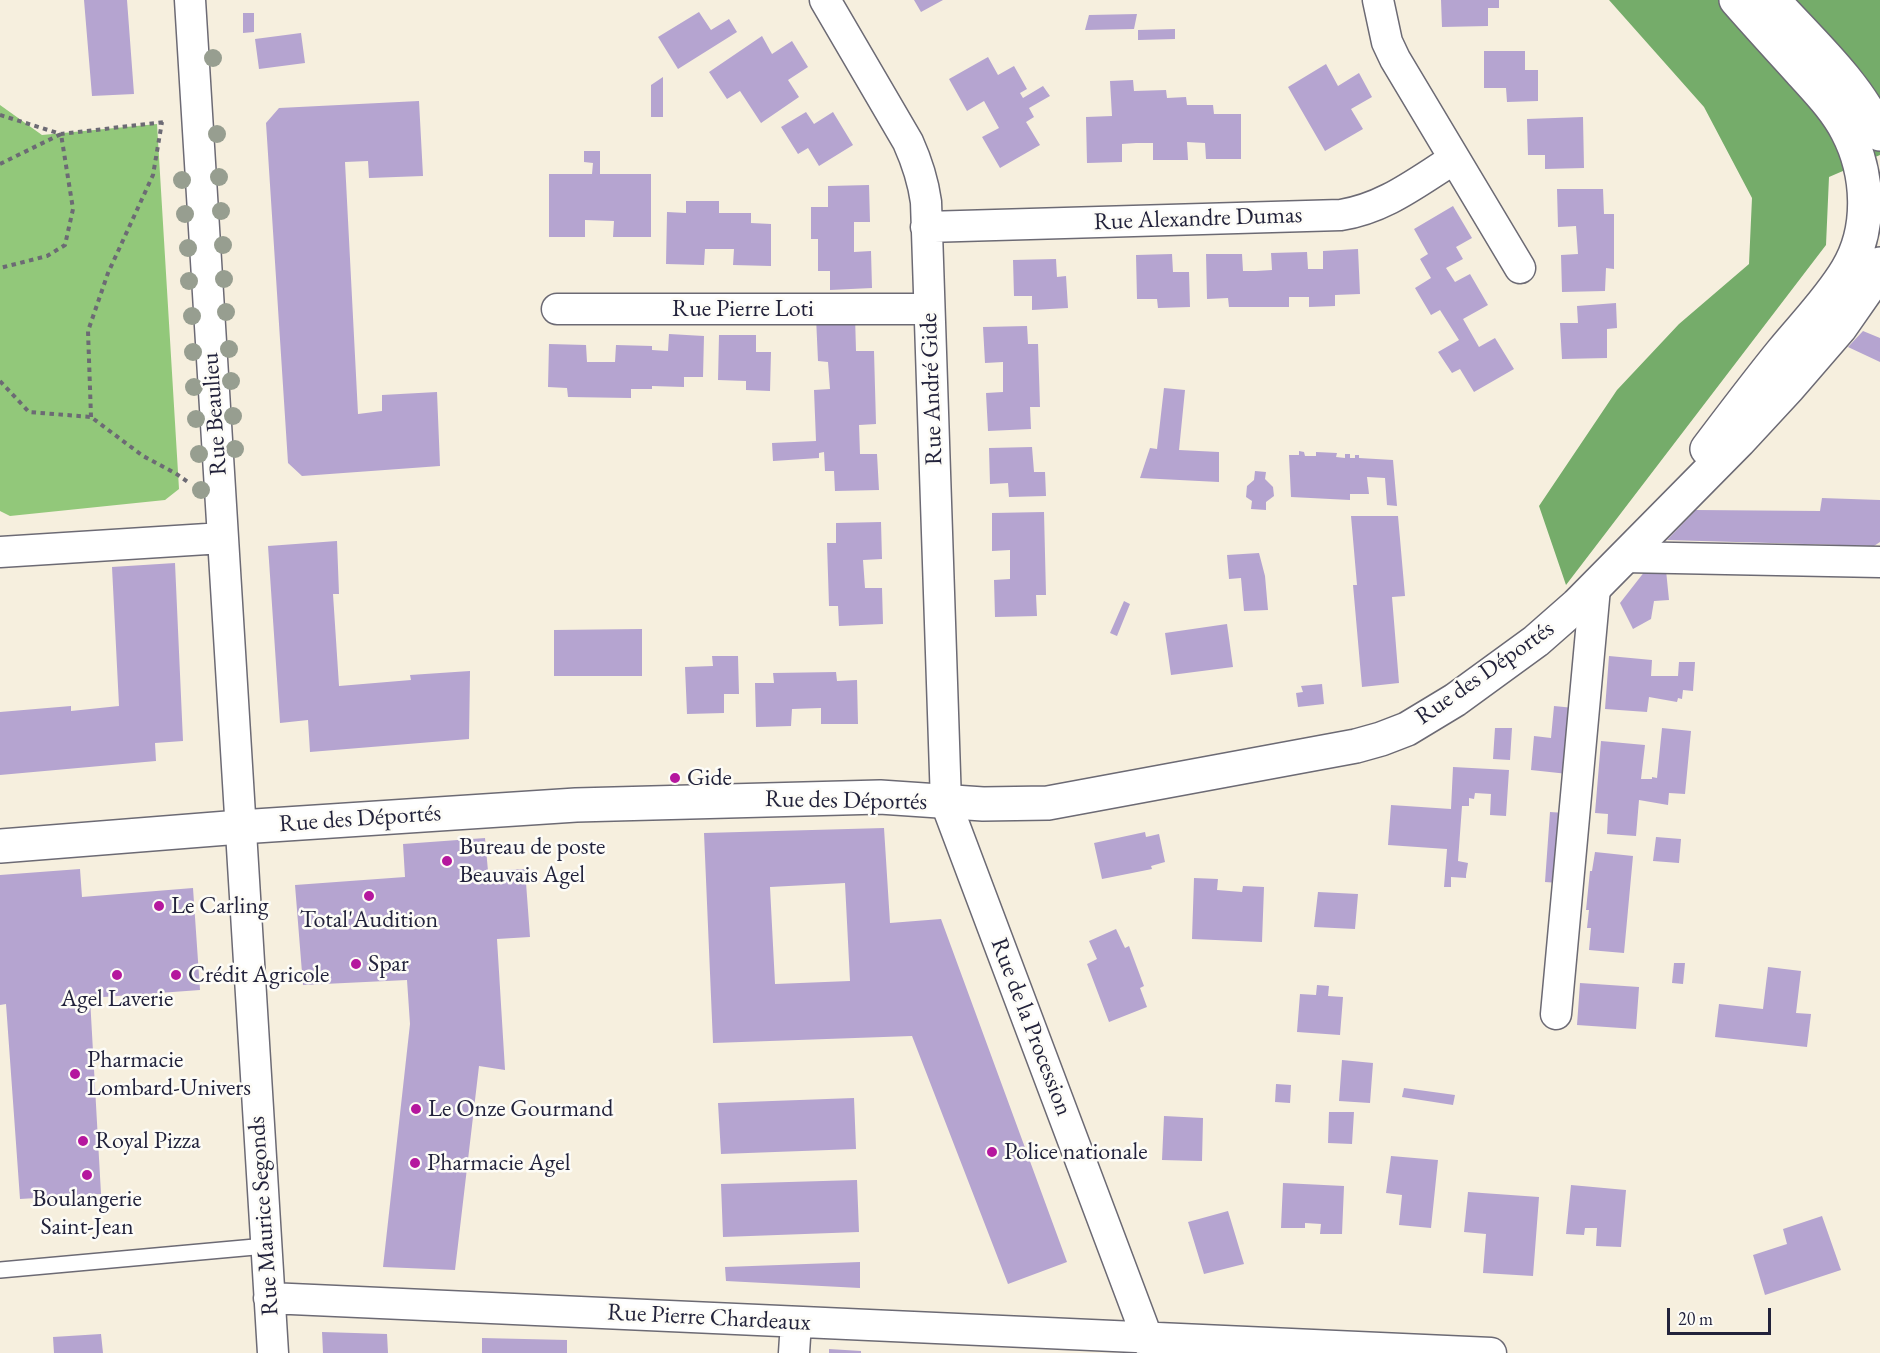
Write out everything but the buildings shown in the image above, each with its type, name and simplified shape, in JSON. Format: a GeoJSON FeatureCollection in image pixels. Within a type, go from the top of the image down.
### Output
{"type":"FeatureCollection","features":[{"type":"Feature","properties":{"kind":"street","name":"Rue Beaulieu"},"geometry":{"type":"LineString","coordinates":[[190,0],[240,827]]}},
{"type":"Feature","properties":{"kind":"street","name":"Rue André Gide"},"geometry":{"type":"LineString","coordinates":[[825,0],[908,142],[923,184],[946,803]]}},
{"type":"Feature","properties":{"kind":"street"},"geometry":{"type":"LineString","coordinates":[[1378,0],[1385,33],[1395,59],[1520,268]]}},
{"type":"Feature","properties":{"kind":"street","name":"Rue des Déportés"},"geometry":{"type":"LineString","coordinates":[[1623,557],[1768,369],[1835,288],[1848,268],[1863,227],[1865,186],[1871,176],[1836,113],[1736,0]]}},
{"type":"Feature","properties":{"kind":"street"},"geometry":{"type":"LineString","coordinates":[[1773,0],[1852,89],[1870,114],[1880,134]]}},
{"type":"Feature","properties":{"kind":"street","name":"Rue Alexandre Dumas"},"geometry":{"type":"LineString","coordinates":[[926,227],[1341,215],[1380,205],[1454,159]]}},
{"type":"Feature","properties":{"kind":"street","name":"Rue des Déportés"},"geometry":{"type":"LineString","coordinates":[[0,846],[240,827],[605,804],[880,797],[946,803],[1048,803],[1329,752],[1381,739],[1407,729],[1455,700],[1536,641],[1595,588],[1789,387],[1856,305],[1870,285],[1880,264]]}},
{"type":"Feature","properties":{"kind":"street","name":"Rue Pierre Loti"},"geometry":{"type":"LineString","coordinates":[[557,309],[929,309]]}},
{"type":"Feature","properties":{"kind":"street"},"geometry":{"type":"LineString","coordinates":[[0,552],[223,538]]}},
{"type":"Feature","properties":{"kind":"street"},"geometry":{"type":"LineString","coordinates":[[1623,557],[1880,562]]}},
{"type":"Feature","properties":{"kind":"street"},"geometry":{"type":"LineString","coordinates":[[1556,1014],[1595,588]]}},
{"type":"Feature","properties":{"kind":"street","name":"Rue de la Procession"},"geometry":{"type":"LineString","coordinates":[[946,803],[1150,1345]]}},
{"type":"Feature","properties":{"kind":"street","name":"Rue Maurice Segonds"},"geometry":{"type":"LineString","coordinates":[[240,827],[273,1353]]}},
{"type":"Feature","properties":{"kind":"street","name":"Rue Pierre Chardeaux"},"geometry":{"type":"LineString","coordinates":[[269,1298],[796,1322],[1150,1345],[1491,1353]]}},
{"type":"Feature","properties":{"kind":"street"},"geometry":{"type":"LineString","coordinates":[[794,1353],[796,1322]]}},
{"type":"Feature","properties":{"kind":"lane"},"geometry":{"type":"LineString","coordinates":[[0,1270],[266,1245]]}},
{"type":"Feature","properties":{"kind":"path"},"geometry":{"type":"LineString","coordinates":[[0,115],[61,134]]}},
{"type":"Feature","properties":{"kind":"path"},"geometry":{"type":"LineString","coordinates":[[0,164],[61,134],[197,118]]}},
{"type":"Feature","properties":{"kind":"path"},"geometry":{"type":"LineString","coordinates":[[91,417],[88,331],[108,273],[153,175],[162,122]]}},
{"type":"Feature","properties":{"kind":"path"},"geometry":{"type":"LineString","coordinates":[[0,268],[47,256],[65,245],[73,209],[61,134]]}},
{"type":"Feature","properties":{"kind":"path"},"geometry":{"type":"LineString","coordinates":[[0,381],[29,412],[91,417],[143,456],[175,473],[221,508]]}},
{"type":"Feature","properties":{"kind":"green space"},"geometry":{"type":"Polygon","coordinates":[[[1609,0],[1880,0],[1880,155],[1829,177],[1826,245],[1566,585],[1539,506],[1617,390],[1679,324],[1749,264],[1752,198],[1704,107],[1609,0]]]}},
{"type":"Feature","properties":{"kind":"green space"},"geometry":{"type":"Polygon","coordinates":[[[0,105],[42,135],[157,124],[179,489],[165,500],[10,516],[0,511],[0,105]]]}},
{"type":"Feature","properties":{"kind":"place","name":"Gide"},"geometry":{"type":"Point","coordinates":[675,778]}},
{"type":"Feature","properties":{"kind":"place","name":"Bureau de poste Beauvais Agel"},"geometry":{"type":"Point","coordinates":[447,861]}},
{"type":"Feature","properties":{"kind":"place","name":"Total'Audition"},"geometry":{"type":"Point","coordinates":[369,896]}},
{"type":"Feature","properties":{"kind":"place","name":"Le Carling"},"geometry":{"type":"Point","coordinates":[159,906]}},
{"type":"Feature","properties":{"kind":"place","name":"Spar"},"geometry":{"type":"Point","coordinates":[356,964]}},
{"type":"Feature","properties":{"kind":"place","name":"Agel Laverie"},"geometry":{"type":"Point","coordinates":[117,975]}},
{"type":"Feature","properties":{"kind":"place","name":"Crédit Agricole"},"geometry":{"type":"Point","coordinates":[176,975]}},
{"type":"Feature","properties":{"kind":"place","name":"Pharmacie Lombard-Univers"},"geometry":{"type":"Point","coordinates":[75,1074]}},
{"type":"Feature","properties":{"kind":"place","name":"Le Onze Gourmand"},"geometry":{"type":"Point","coordinates":[416,1109]}},
{"type":"Feature","properties":{"kind":"place","name":"Royal Pizza"},"geometry":{"type":"Point","coordinates":[83,1141]}},
{"type":"Feature","properties":{"kind":"place","name":"Police nationale"},"geometry":{"type":"Point","coordinates":[992,1152]}},
{"type":"Feature","properties":{"kind":"place","name":"Pharmacie Agel"},"geometry":{"type":"Point","coordinates":[415,1163]}},
{"type":"Feature","properties":{"kind":"place","name":"Boulangerie Saint-Jean"},"geometry":{"type":"Point","coordinates":[87,1175]}}]}
